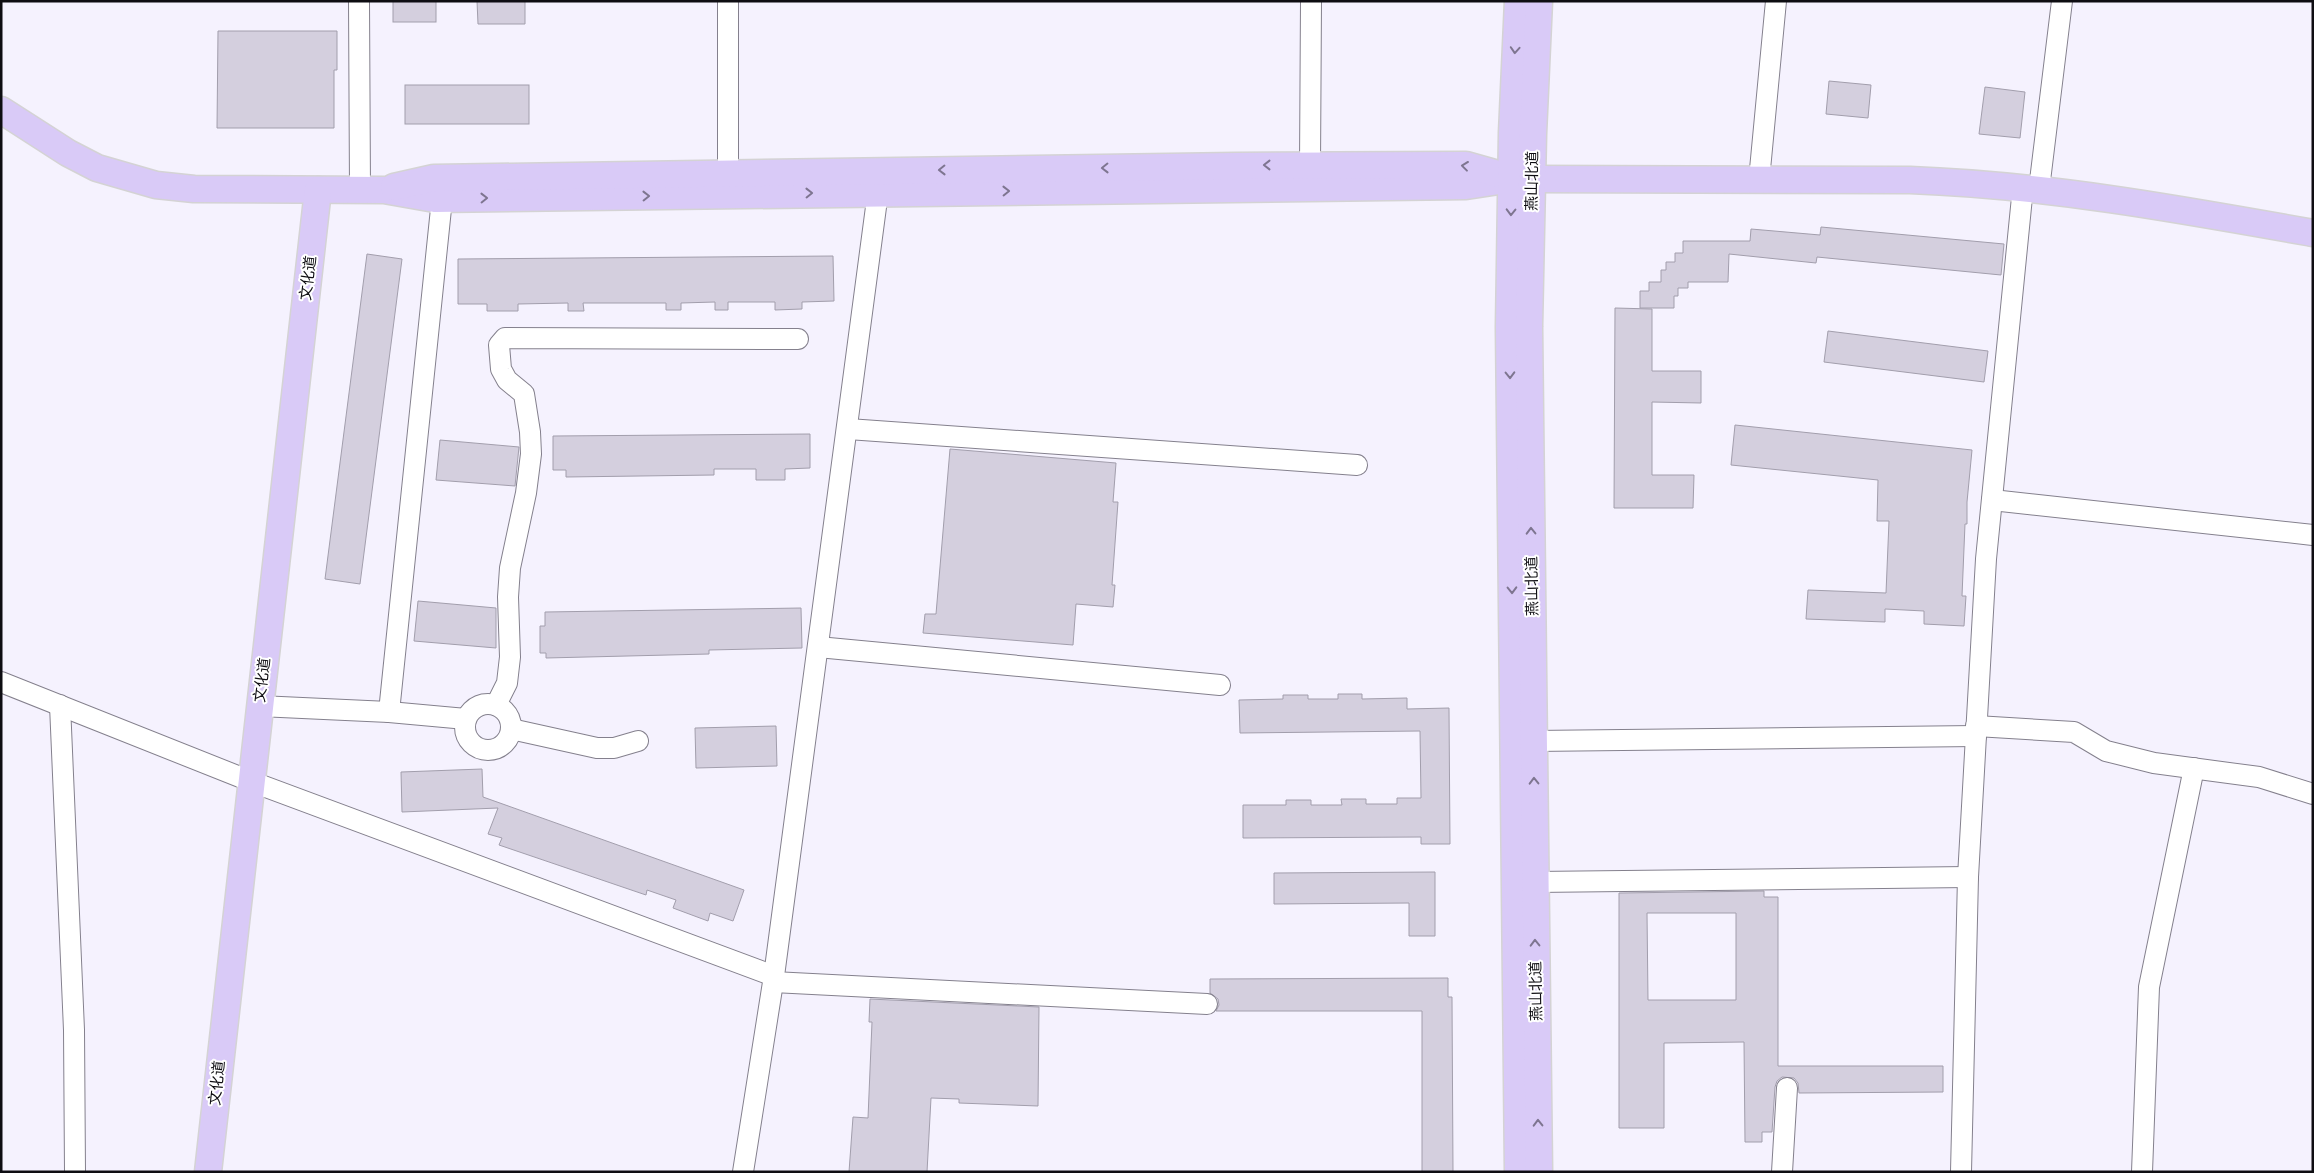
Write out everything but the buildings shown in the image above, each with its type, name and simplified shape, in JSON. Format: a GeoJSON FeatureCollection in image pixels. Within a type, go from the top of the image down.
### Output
{"type":"FeatureCollection","features":[{"type":"Feature","properties":{"kind":"main road","name":"燕山北道"},"geometry":{"type":"LineString","coordinates":[[1518,1],[1514,58],[1530,327],[1539,1172]]}},
{"type":"Feature","properties":{"kind":"main road","name":"燕山北道"},"geometry":{"type":"LineString","coordinates":[[1518,1172],[1509,347],[1522,179],[1535,59],[1539,1]]}},
{"type":"Feature","properties":{"kind":"main road"},"geometry":{"type":"LineString","coordinates":[[1,110],[68,153],[97,168],[156,185],[194,189],[372,190],[442,199],[1466,186],[1522,179],[1910,180],[2031,188],[2159,206],[2313,233]]}},
{"type":"Feature","properties":{"kind":"main road"},"geometry":{"type":"LineString","coordinates":[[372,190],[434,178],[1310,165],[1466,164],[1522,179]]}},
{"type":"Feature","properties":{"kind":"main road","name":"文化道"},"geometry":{"type":"LineString","coordinates":[[208,1172],[250,781],[318,190]]}},
{"type":"Feature","properties":{"kind":"street"},"geometry":{"type":"LineString","coordinates":[[359,1],[372,190]]}},
{"type":"Feature","properties":{"kind":"street"},"geometry":{"type":"LineString","coordinates":[[728,1],[728,173]]}},
{"type":"Feature","properties":{"kind":"street"},"geometry":{"type":"LineString","coordinates":[[1310,165],[1311,1]]}},
{"type":"Feature","properties":{"kind":"street"},"geometry":{"type":"LineString","coordinates":[[1759,180],[1776,1]]}},
{"type":"Feature","properties":{"kind":"street"},"geometry":{"type":"LineString","coordinates":[[1961,1172],[1968,877],[1986,559],[2031,188],[2062,1]]}},
{"type":"Feature","properties":{"kind":"street"},"geometry":{"type":"LineString","coordinates":[[743,1172],[774,979],[878,192]]}},
{"type":"Feature","properties":{"kind":"street"},"geometry":{"type":"LineString","coordinates":[[389,712],[442,199]]}},
{"type":"Feature","properties":{"kind":"street"},"geometry":{"type":"LineString","coordinates":[[496,705],[507,683],[510,657],[508,597],[510,568],[526,493],[531,454],[530,432],[524,394],[507,380],[500,369],[499,345],[505,338],[798,339]]}},
{"type":"Feature","properties":{"kind":"street"},"geometry":{"type":"LineString","coordinates":[[848,429],[1357,465]]}},
{"type":"Feature","properties":{"kind":"street"},"geometry":{"type":"LineString","coordinates":[[1992,500],[2313,535]]}},
{"type":"Feature","properties":{"kind":"street"},"geometry":{"type":"LineString","coordinates":[[818,647],[1220,685]]}},
{"type":"Feature","properties":{"kind":"street"},"geometry":{"type":"LineString","coordinates":[[1,682],[250,781],[774,979],[1207,1004]]}},
{"type":"Feature","properties":{"kind":"street"},"geometry":{"type":"LineString","coordinates":[[60,705],[74,1030],[75,1172]]}},
{"type":"Feature","properties":{"kind":"street"},"geometry":{"type":"LineString","coordinates":[[496,705],[509,717],[511,729],[506,742],[499,747],[482,749],[470,741],[465,727],[466,719],[469,714],[480,706],[496,705]]}},
{"type":"Feature","properties":{"kind":"street"},"geometry":{"type":"LineString","coordinates":[[259,706],[389,712],[466,719]]}},
{"type":"Feature","properties":{"kind":"street"},"geometry":{"type":"LineString","coordinates":[[511,729],[596,748],[614,748],[638,741]]}},
{"type":"Feature","properties":{"kind":"street"},"geometry":{"type":"LineString","coordinates":[[1533,741],[1976,731],[2074,732],[2106,751],[2154,763],[2259,777],[2313,794]]}},
{"type":"Feature","properties":{"kind":"street"},"geometry":{"type":"LineString","coordinates":[[2142,1172],[2149,987],[2194,768]]}},
{"type":"Feature","properties":{"kind":"street"},"geometry":{"type":"LineString","coordinates":[[1535,882],[1968,877]]}},
{"type":"Feature","properties":{"kind":"street"},"geometry":{"type":"LineString","coordinates":[[1782,1172],[1787,1088]]}}]}
